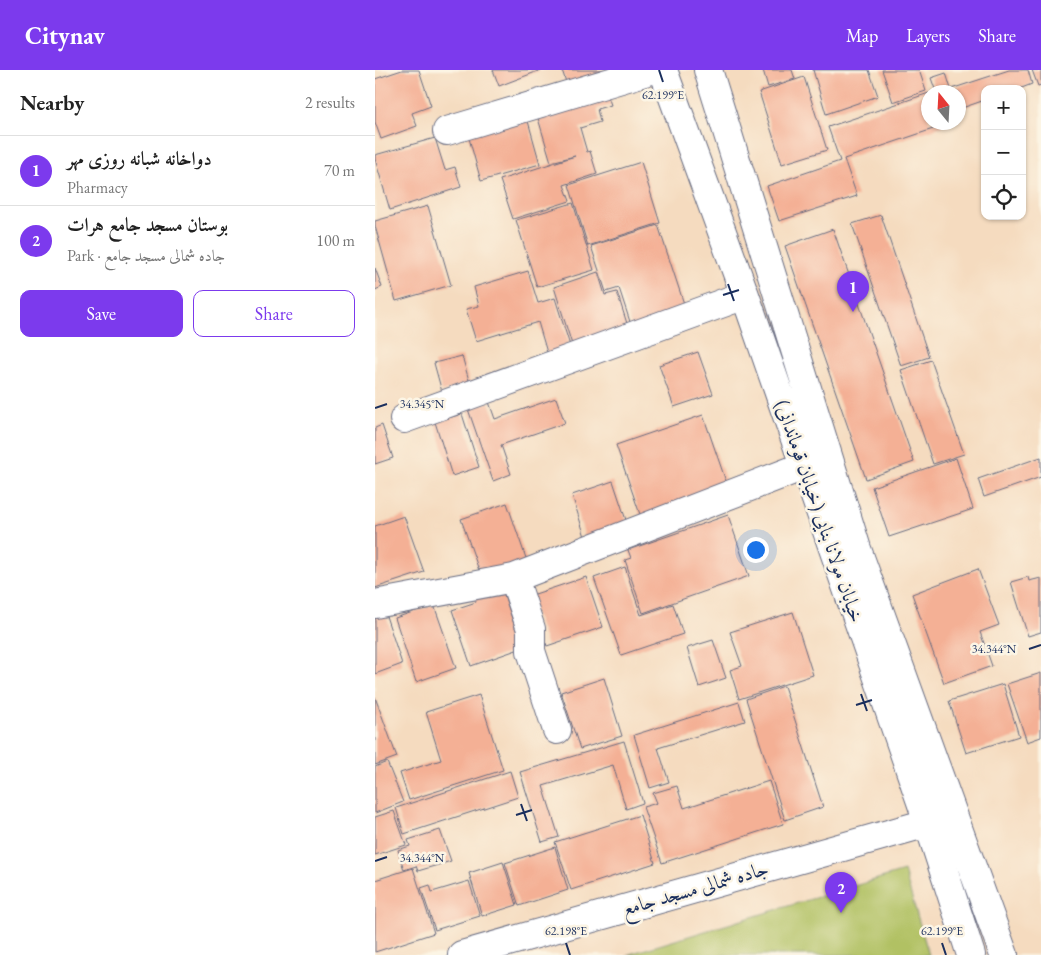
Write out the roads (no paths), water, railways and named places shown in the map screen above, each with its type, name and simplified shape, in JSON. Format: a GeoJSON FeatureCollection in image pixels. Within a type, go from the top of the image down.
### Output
{"type":"FeatureCollection","features":[{"type":"Feature","properties":{"kind":"street"},"geometry":{"type":"LineString","coordinates":[[447,131],[651,70]]}},
{"type":"Feature","properties":{"kind":"street","name":"خیابان مولانا بنایی (خیابان قوماندانی)"},"geometry":{"type":"LineString","coordinates":[[663,70],[745,295],[804,466],[941,819],[1004,955]]}},
{"type":"Feature","properties":{"kind":"street","name":"خیابان مولانا بنایی (خیابان قوماندانی)"},"geometry":{"type":"LineString","coordinates":[[709,70],[941,819],[971,955]]}},
{"type":"Feature","properties":{"kind":"street"},"geometry":{"type":"LineString","coordinates":[[404,419],[745,295]]}},
{"type":"Feature","properties":{"kind":"street"},"geometry":{"type":"LineString","coordinates":[[375,604],[514,578],[804,466]]}},
{"type":"Feature","properties":{"kind":"street"},"geometry":{"type":"LineString","coordinates":[[514,578],[531,629],[531,651],[557,730]]}},
{"type":"Feature","properties":{"kind":"street","name":"جاده شمالی مسجد جامع"},"geometry":{"type":"LineString","coordinates":[[462,955],[941,819]]}},
{"type":"Feature","properties":{"kind":"place","name":"دواخانه شبانه روزی مهر"},"geometry":{"type":"Point","coordinates":[853,312]}},
{"type":"Feature","properties":{"kind":"place","name":"بوستان مسجد جامع هرات"},"geometry":{"type":"Point","coordinates":[841,913]}}]}
